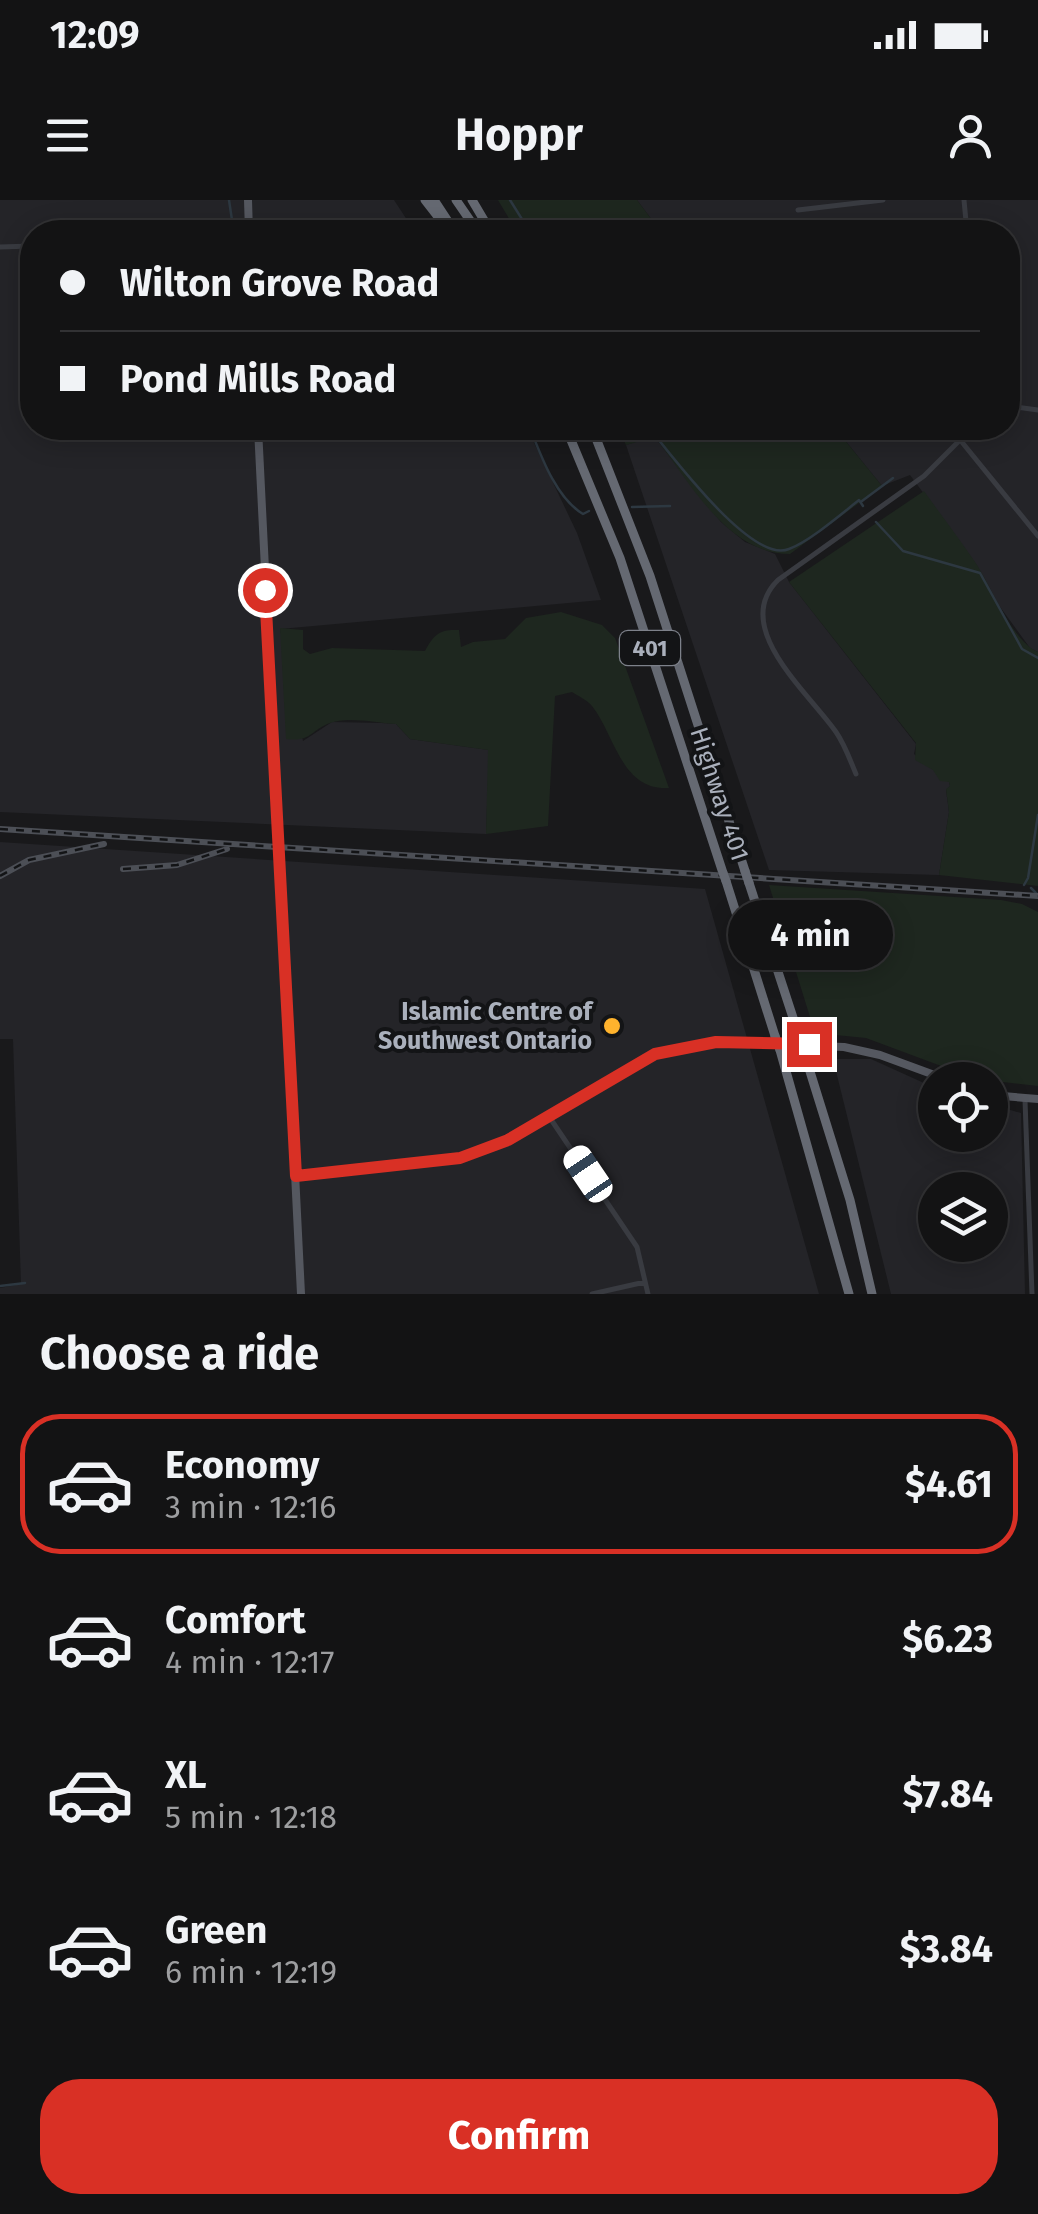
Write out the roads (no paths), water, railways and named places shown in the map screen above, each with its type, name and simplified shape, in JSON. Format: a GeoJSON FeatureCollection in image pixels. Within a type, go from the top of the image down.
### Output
{"type":"FeatureCollection","features":[{"type":"Feature","properties":{"kind":"highway"},"geometry":{"type":"LineString","coordinates":[[425,200],[442,220]]}},
{"type":"Feature","properties":{"kind":"highway","name":"Highway 401"},"geometry":{"type":"LineString","coordinates":[[571,440],[620,558],[725,877],[780,1050],[849,1294]]}},
{"type":"Feature","properties":{"kind":"highway","name":"Highway 401"},"geometry":{"type":"LineString","coordinates":[[597,440],[650,576],[799,1036],[850,1200],[872,1294]]}},
{"type":"Feature","properties":{"kind":"main road"},"geometry":{"type":"LineString","coordinates":[[259,440],[301,1294]]}},
{"type":"Feature","properties":{"kind":"main road"},"geometry":{"type":"LineString","coordinates":[[296,1176],[460,1158],[508,1140],[655,1054],[716,1042],[844,1046],[918,1069]]}},
{"type":"Feature","properties":{"kind":"main road"},"geometry":{"type":"LineString","coordinates":[[1008,1098],[1038,1099]]}},
{"type":"Feature","properties":{"kind":"street"},"geometry":{"type":"LineString","coordinates":[[798,210],[883,200]]}},
{"type":"Feature","properties":{"kind":"street"},"geometry":{"type":"LineString","coordinates":[[856,774],[837,733],[769,644],[762,625],[763,602],[778,580],[924,476],[961,441],[1038,536]]}},
{"type":"Feature","properties":{"kind":"street"},"geometry":{"type":"LineString","coordinates":[[1025,1100],[1032,1294]]}},
{"type":"Feature","properties":{"kind":"street"},"geometry":{"type":"LineString","coordinates":[[548,1115],[637,1247],[648,1294]]}},
{"type":"Feature","properties":{"kind":"street"},"geometry":{"type":"LineString","coordinates":[[592,1294],[645,1282]]}},
{"type":"Feature","properties":{"kind":"waterway"},"geometry":{"type":"LineString","coordinates":[[229,200],[232,220]]}},
{"type":"Feature","properties":{"kind":"waterway"},"geometry":{"type":"LineString","coordinates":[[510,200],[522,220]]}},
{"type":"Feature","properties":{"kind":"waterway"},"geometry":{"type":"LineString","coordinates":[[535,440],[565,498],[583,514],[589,511]]}},
{"type":"Feature","properties":{"kind":"waterway"},"geometry":{"type":"LineString","coordinates":[[659,440],[734,525],[773,549],[797,545],[859,500],[863,506]]}},
{"type":"Feature","properties":{"kind":"waterway"},"geometry":{"type":"LineString","coordinates":[[862,501],[893,478]]}},
{"type":"Feature","properties":{"kind":"waterway"},"geometry":{"type":"LineString","coordinates":[[632,507],[670,506]]}},
{"type":"Feature","properties":{"kind":"waterway"},"geometry":{"type":"LineString","coordinates":[[876,522],[903,551],[980,573],[1022,649],[1038,658]]}},
{"type":"Feature","properties":{"kind":"waterway"},"geometry":{"type":"LineString","coordinates":[[1024,885],[1038,815]]}},
{"type":"Feature","properties":{"kind":"waterway"},"geometry":{"type":"LineString","coordinates":[[1031,888],[1038,895]]}},
{"type":"Feature","properties":{"kind":"waterway"},"geometry":{"type":"LineString","coordinates":[[0,1286],[25,1283]]}},
{"type":"Feature","properties":{"kind":"railway"},"geometry":{"type":"LineString","coordinates":[[0,829],[1038,896]]}},
{"type":"Feature","properties":{"kind":"railway"},"geometry":{"type":"LineString","coordinates":[[0,876],[29,860],[104,844]]}},
{"type":"Feature","properties":{"kind":"railway"},"geometry":{"type":"LineString","coordinates":[[123,869],[177,865],[227,849]]}},
{"type":"Feature","properties":{"kind":"place","name":"Islamic Centre of Southwest Ontario"},"geometry":{"type":"Point","coordinates":[612,1026]}}]}
